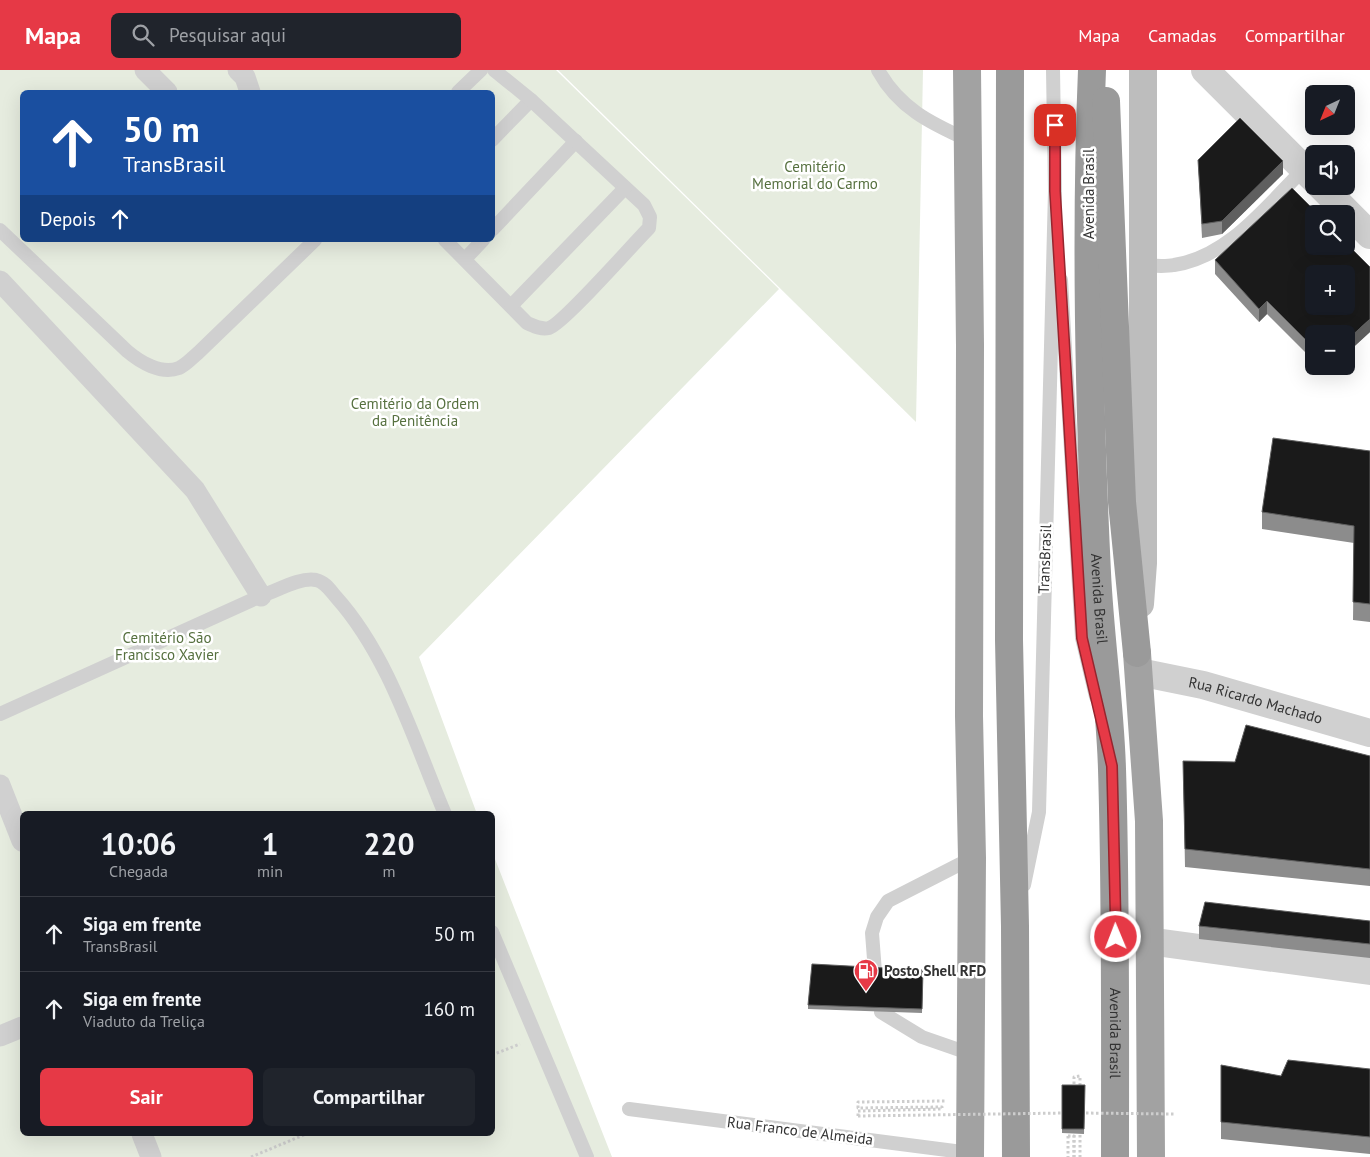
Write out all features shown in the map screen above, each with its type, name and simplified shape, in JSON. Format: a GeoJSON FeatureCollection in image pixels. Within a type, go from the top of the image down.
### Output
{"type":"FeatureCollection","features":[{"type":"Feature","properties":{"kind":"highway"},"geometry":{"type":"LineString","coordinates":[[967,70],[970,335],[969,716],[972,858],[970,1155]]}},
{"type":"Feature","properties":{"kind":"highway"},"geometry":{"type":"LineString","coordinates":[[1010,70],[1009,640],[1015,926],[1016,1157]]}},
{"type":"Feature","properties":{"kind":"highway","name":"Avenida Brasil"},"geometry":{"type":"LineString","coordinates":[[1092,70],[1088,161],[1090,326],[1097,573],[1112,766],[1116,937],[1115,1157]]}},
{"type":"Feature","properties":{"kind":"highway"},"geometry":{"type":"LineString","coordinates":[[1103,70],[1109,151],[1122,502],[1138,663],[1149,821],[1148,941],[1151,1157]]}},
{"type":"Feature","properties":{"kind":"main road"},"geometry":{"type":"LineString","coordinates":[[1138,663],[1142,563],[1142,70]]}},
{"type":"Feature","properties":{"kind":"street"},"geometry":{"type":"LineString","coordinates":[[145,70],[165,90]]}},
{"type":"Feature","properties":{"kind":"street"},"geometry":{"type":"LineString","coordinates":[[238,70],[244,76],[249,90]]}},
{"type":"Feature","properties":{"kind":"street"},"geometry":{"type":"LineString","coordinates":[[1205,70],[1305,170]]}},
{"type":"Feature","properties":{"kind":"street"},"geometry":{"type":"LineString","coordinates":[[1330,195],[1370,235]]}},
{"type":"Feature","properties":{"kind":"street"},"geometry":{"type":"LineString","coordinates":[[0,281],[195,490],[261,596]]}},
{"type":"Feature","properties":{"kind":"street","name":"Rua Ricardo Machado"},"geometry":{"type":"LineString","coordinates":[[1138,663],[1203,685],[1370,733]]}},
{"type":"Feature","properties":{"kind":"street"},"geometry":{"type":"LineString","coordinates":[[0,785],[20,836]]}},
{"type":"Feature","properties":{"kind":"street"},"geometry":{"type":"LineString","coordinates":[[1148,941],[1370,970]]}},
{"type":"Feature","properties":{"kind":"street"},"geometry":{"type":"LineString","coordinates":[[0,1036],[20,1028]]}},
{"type":"Feature","properties":{"kind":"street"},"geometry":{"type":"LineString","coordinates":[[143,1136],[151,1157]]}},
{"type":"Feature","properties":{"kind":"lane"},"geometry":{"type":"LineString","coordinates":[[460,90],[482,70]]}},
{"type":"Feature","properties":{"kind":"lane"},"geometry":{"type":"LineString","coordinates":[[447,242],[527,322],[537,328],[549,328],[574,306],[648,228],[650,217],[644,206],[531,100],[494,70]]}},
{"type":"Feature","properties":{"kind":"lane"},"geometry":{"type":"LineString","coordinates":[[878,70],[909,109],[941,128],[968,140]]}},
{"type":"Feature","properties":{"kind":"lane","name":"TransBrasil"},"geometry":{"type":"LineString","coordinates":[[1015,926],[1039,812],[1055,191],[1053,70]]}},
{"type":"Feature","properties":{"kind":"lane"},"geometry":{"type":"LineString","coordinates":[[495,137],[531,100]]}},
{"type":"Feature","properties":{"kind":"lane"},"geometry":{"type":"LineString","coordinates":[[495,227],[576,141]]}},
{"type":"Feature","properties":{"kind":"lane"},"geometry":{"type":"LineString","coordinates":[[1143,266],[1175,265],[1220,248],[1305,184]]}},
{"type":"Feature","properties":{"kind":"lane"},"geometry":{"type":"LineString","coordinates":[[511,306],[625,188]]}},
{"type":"Feature","properties":{"kind":"lane","name":"TransBrasil"},"geometry":{"type":"LineString","coordinates":[[1055,191],[1082,638],[1112,766]]}},
{"type":"Feature","properties":{"kind":"lane"},"geometry":{"type":"LineString","coordinates":[[0,230],[127,352],[142,363],[159,368],[178,368],[198,353],[313,242]]}},
{"type":"Feature","properties":{"kind":"lane"},"geometry":{"type":"LineString","coordinates":[[465,260],[481,242]]}},
{"type":"Feature","properties":{"kind":"lane"},"geometry":{"type":"LineString","coordinates":[[0,714],[261,596],[303,581],[314,580],[324,584],[348,610],[382,663],[443,811]]}},
{"type":"Feature","properties":{"kind":"lane"},"geometry":{"type":"LineString","coordinates":[[875,972],[872,933],[877,917],[888,901],[972,858]]}},
{"type":"Feature","properties":{"kind":"lane"},"geometry":{"type":"LineString","coordinates":[[495,939],[587,1157]]}},
{"type":"Feature","properties":{"kind":"lane"},"geometry":{"type":"LineString","coordinates":[[881,1012],[922,1037],[971,1054]]}},
{"type":"Feature","properties":{"kind":"lane","name":"Rua Franco de Almeida"},"geometry":{"type":"LineString","coordinates":[[629,1109],[970,1155]]}},
{"type":"Feature","properties":{"kind":"path"},"geometry":{"type":"LineString","coordinates":[[495,1054],[535,1037]]}},
{"type":"Feature","properties":{"kind":"path"},"geometry":{"type":"LineString","coordinates":[[1074,1098],[1074,1077],[1080,1076],[1080,1098]]}},
{"type":"Feature","properties":{"kind":"path"},"geometry":{"type":"LineString","coordinates":[[971,1101],[858,1102],[858,1108],[942,1107],[942,1110],[858,1110],[858,1116],[1070,1113]]}},
{"type":"Feature","properties":{"kind":"path"},"geometry":{"type":"LineString","coordinates":[[1080,1106],[1080,1118]]}},
{"type":"Feature","properties":{"kind":"path"},"geometry":{"type":"LineString","coordinates":[[1080,1113],[1175,1114]]}},
{"type":"Feature","properties":{"kind":"path"},"geometry":{"type":"LineString","coordinates":[[1080,1124],[1080,1157]]}},
{"type":"Feature","properties":{"kind":"path"},"geometry":{"type":"LineString","coordinates":[[1074,1127],[1074,1157]]}},
{"type":"Feature","properties":{"kind":"path"},"geometry":{"type":"LineString","coordinates":[[251,1157],[301,1136]]}},
{"type":"Feature","properties":{"kind":"path"},"geometry":{"type":"LineString","coordinates":[[1068,1157],[1068,1136],[1074,1136],[1074,1157]]}},
{"type":"Feature","properties":{"kind":"green space"},"geometry":{"type":"Polygon","coordinates":[[[0,70],[556,70],[779,289],[419,657],[476,811],[20,811],[20,1136],[495,1136],[495,859],[612,1157],[0,1157],[0,70]]]}},
{"type":"Feature","properties":{"kind":"green space","name":"Cemitério Memorial do Carmo"},"geometry":{"type":"Polygon","coordinates":[[[558,70],[923,70],[916,422],[558,70]]]}},
{"type":"Feature","properties":{"kind":"building"},"geometry":{"type":"Polygon","coordinates":[[[1240,118],[1283,161],[1222,221],[1202,224],[1198,160],[1240,118]]]}},
{"type":"Feature","properties":{"kind":"building"},"geometry":{"type":"Polygon","coordinates":[[[1292,188],[1309,205],[1305,205],[1305,255],[1355,255],[1355,252],[1370,267],[1370,319],[1355,333],[1355,325],[1305,325],[1305,339],[1267,301],[1259,309],[1215,260],[1292,188]]]}},
{"type":"Feature","properties":{"kind":"building"},"geometry":{"type":"Polygon","coordinates":[[[1273,438],[1370,451],[1370,604],[1353,602],[1354,526],[1262,512],[1273,438]]]}},
{"type":"Feature","properties":{"kind":"building"},"geometry":{"type":"Polygon","coordinates":[[[1246,725],[1370,756],[1370,869],[1185,849],[1183,761],[1235,762],[1246,725]]]}},
{"type":"Feature","properties":{"kind":"building"},"geometry":{"type":"Polygon","coordinates":[[[1205,902],[1370,921],[1370,944],[1199,926],[1205,902]]]}},
{"type":"Feature","properties":{"kind":"building","name":"Posto Shell RFD"},"geometry":{"type":"Polygon","coordinates":[[[812,964],[923,970],[922,1009],[808,1005],[812,964]]]}},
{"type":"Feature","properties":{"kind":"building"},"geometry":{"type":"Polygon","coordinates":[[[1288,1060],[1370,1069],[1370,1137],[1221,1122],[1221,1065],[1281,1076],[1288,1060]]]}},
{"type":"Feature","properties":{"kind":"building"},"geometry":{"type":"Polygon","coordinates":[[[1062,1085],[1085,1085],[1084,1129],[1062,1129],[1062,1085]]]}},
{"type":"Feature","properties":{"kind":"place","name":"Posto Shell RFD"},"geometry":{"type":"Point","coordinates":[866,992]}},
{"type":"Feature","properties":{"kind":"route"},"geometry":{"type":"LineString","coordinates":[[1055,125],[1055,191],[1082,638],[1112,766],[1116,937]]}},
{"type":"Feature","properties":{"kind":"park label","name":"Cemitério da Ordem da Penitência"},"geometry":{"type":"Point","coordinates":[415,412]}},
{"type":"Feature","properties":{"kind":"park label","name":"Cemitério São Francisco Xavier"},"geometry":{"type":"Point","coordinates":[167,646]}}]}
